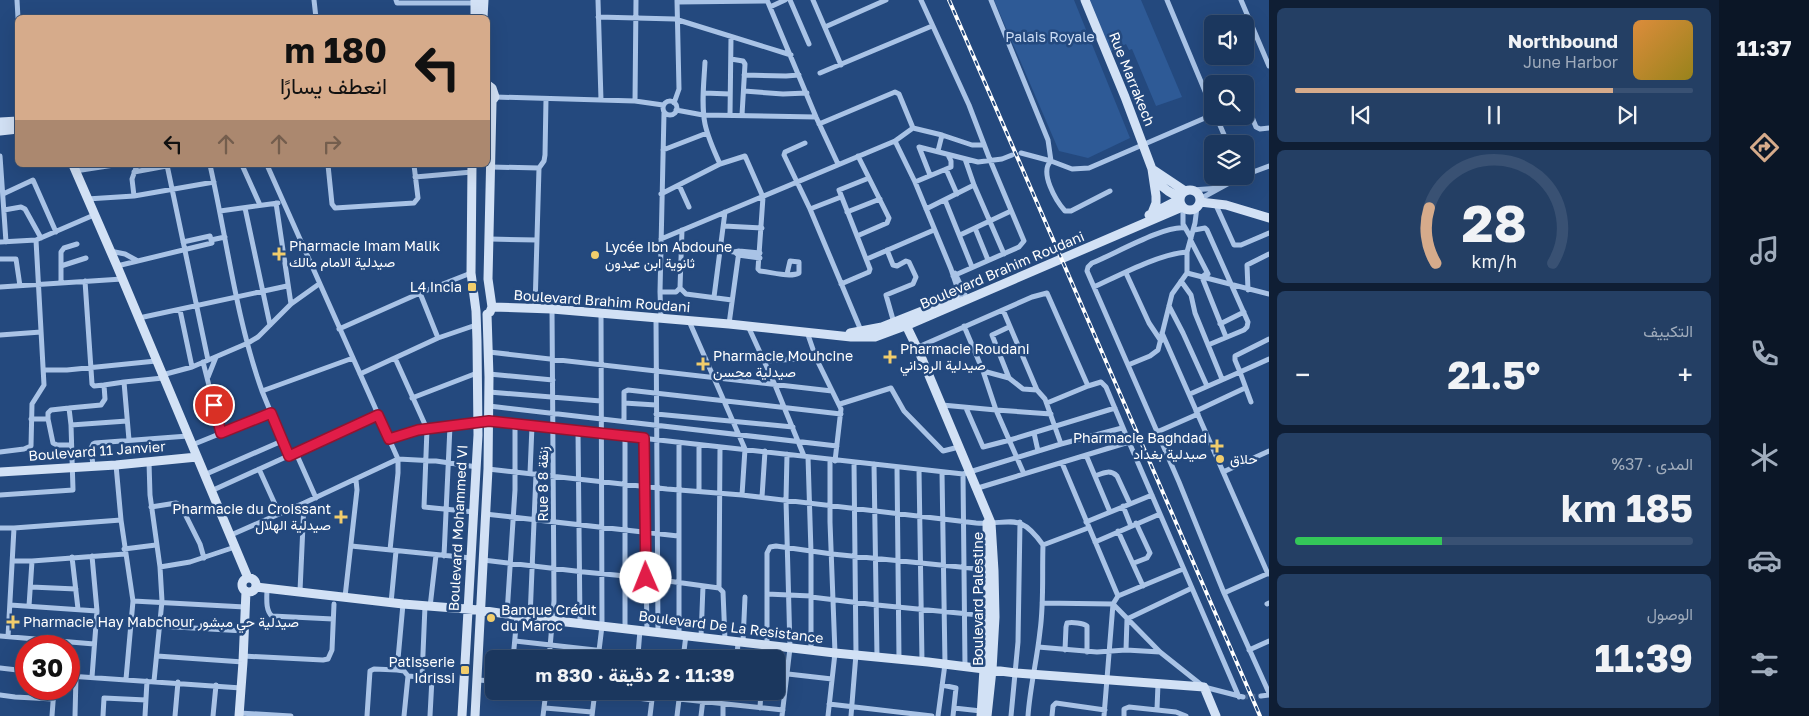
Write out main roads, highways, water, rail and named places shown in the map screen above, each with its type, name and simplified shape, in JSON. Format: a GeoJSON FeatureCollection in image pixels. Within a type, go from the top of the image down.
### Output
{"type":"FeatureCollection","features":[{"type":"Feature","properties":{"kind":"tunnel"},"geometry":{"type":"LineString","coordinates":[[1243,697],[1261,696]]}},
{"type":"Feature","properties":{"kind":"railway"},"geometry":{"type":"LineString","coordinates":[[949,0],[1260,716]]}},
{"type":"Feature","properties":{"kind":"place","name":"Pharmacie Imam Malik صيدلية الامام مالك"},"geometry":{"type":"Point","coordinates":[279,254]}},
{"type":"Feature","properties":{"kind":"place","name":"Lycée Ibn Abdoune ثانوية ابن عبدون"},"geometry":{"type":"Point","coordinates":[595,255]}},
{"type":"Feature","properties":{"kind":"place","name":"L4 Incia"},"geometry":{"type":"Point","coordinates":[472,287]}},
{"type":"Feature","properties":{"kind":"place","name":"Pharmacie Roudani صيدلية الروداني"},"geometry":{"type":"Point","coordinates":[890,357]}},
{"type":"Feature","properties":{"kind":"place","name":"Pharmacie Mouhcine صيدلية محسن"},"geometry":{"type":"Point","coordinates":[703,364]}},
{"type":"Feature","properties":{"kind":"place","name":"Pharmacie Baghdad صيدلية بغداد"},"geometry":{"type":"Point","coordinates":[1217,446]}},
{"type":"Feature","properties":{"kind":"place","name":"حلاق"},"geometry":{"type":"Point","coordinates":[1220,459]}},
{"type":"Feature","properties":{"kind":"place","name":"Pharmacie du Croissant صيدلية الهلال"},"geometry":{"type":"Point","coordinates":[341,517]}},
{"type":"Feature","properties":{"kind":"place","name":"Banque Crédit du Maroc"},"geometry":{"type":"Point","coordinates":[491,618]}},
{"type":"Feature","properties":{"kind":"place","name":"Pharmacie Hay Mabchour صيدلية حي مبشور"},"geometry":{"type":"Point","coordinates":[13,622]}},
{"type":"Feature","properties":{"kind":"place","name":"Patisserie Idrissi"},"geometry":{"type":"Point","coordinates":[465,670]}},
{"type":"Feature","properties":{"kind":"park label","name":"Palais Royale"},"geometry":{"type":"Point","coordinates":[1050,37]}}]}
